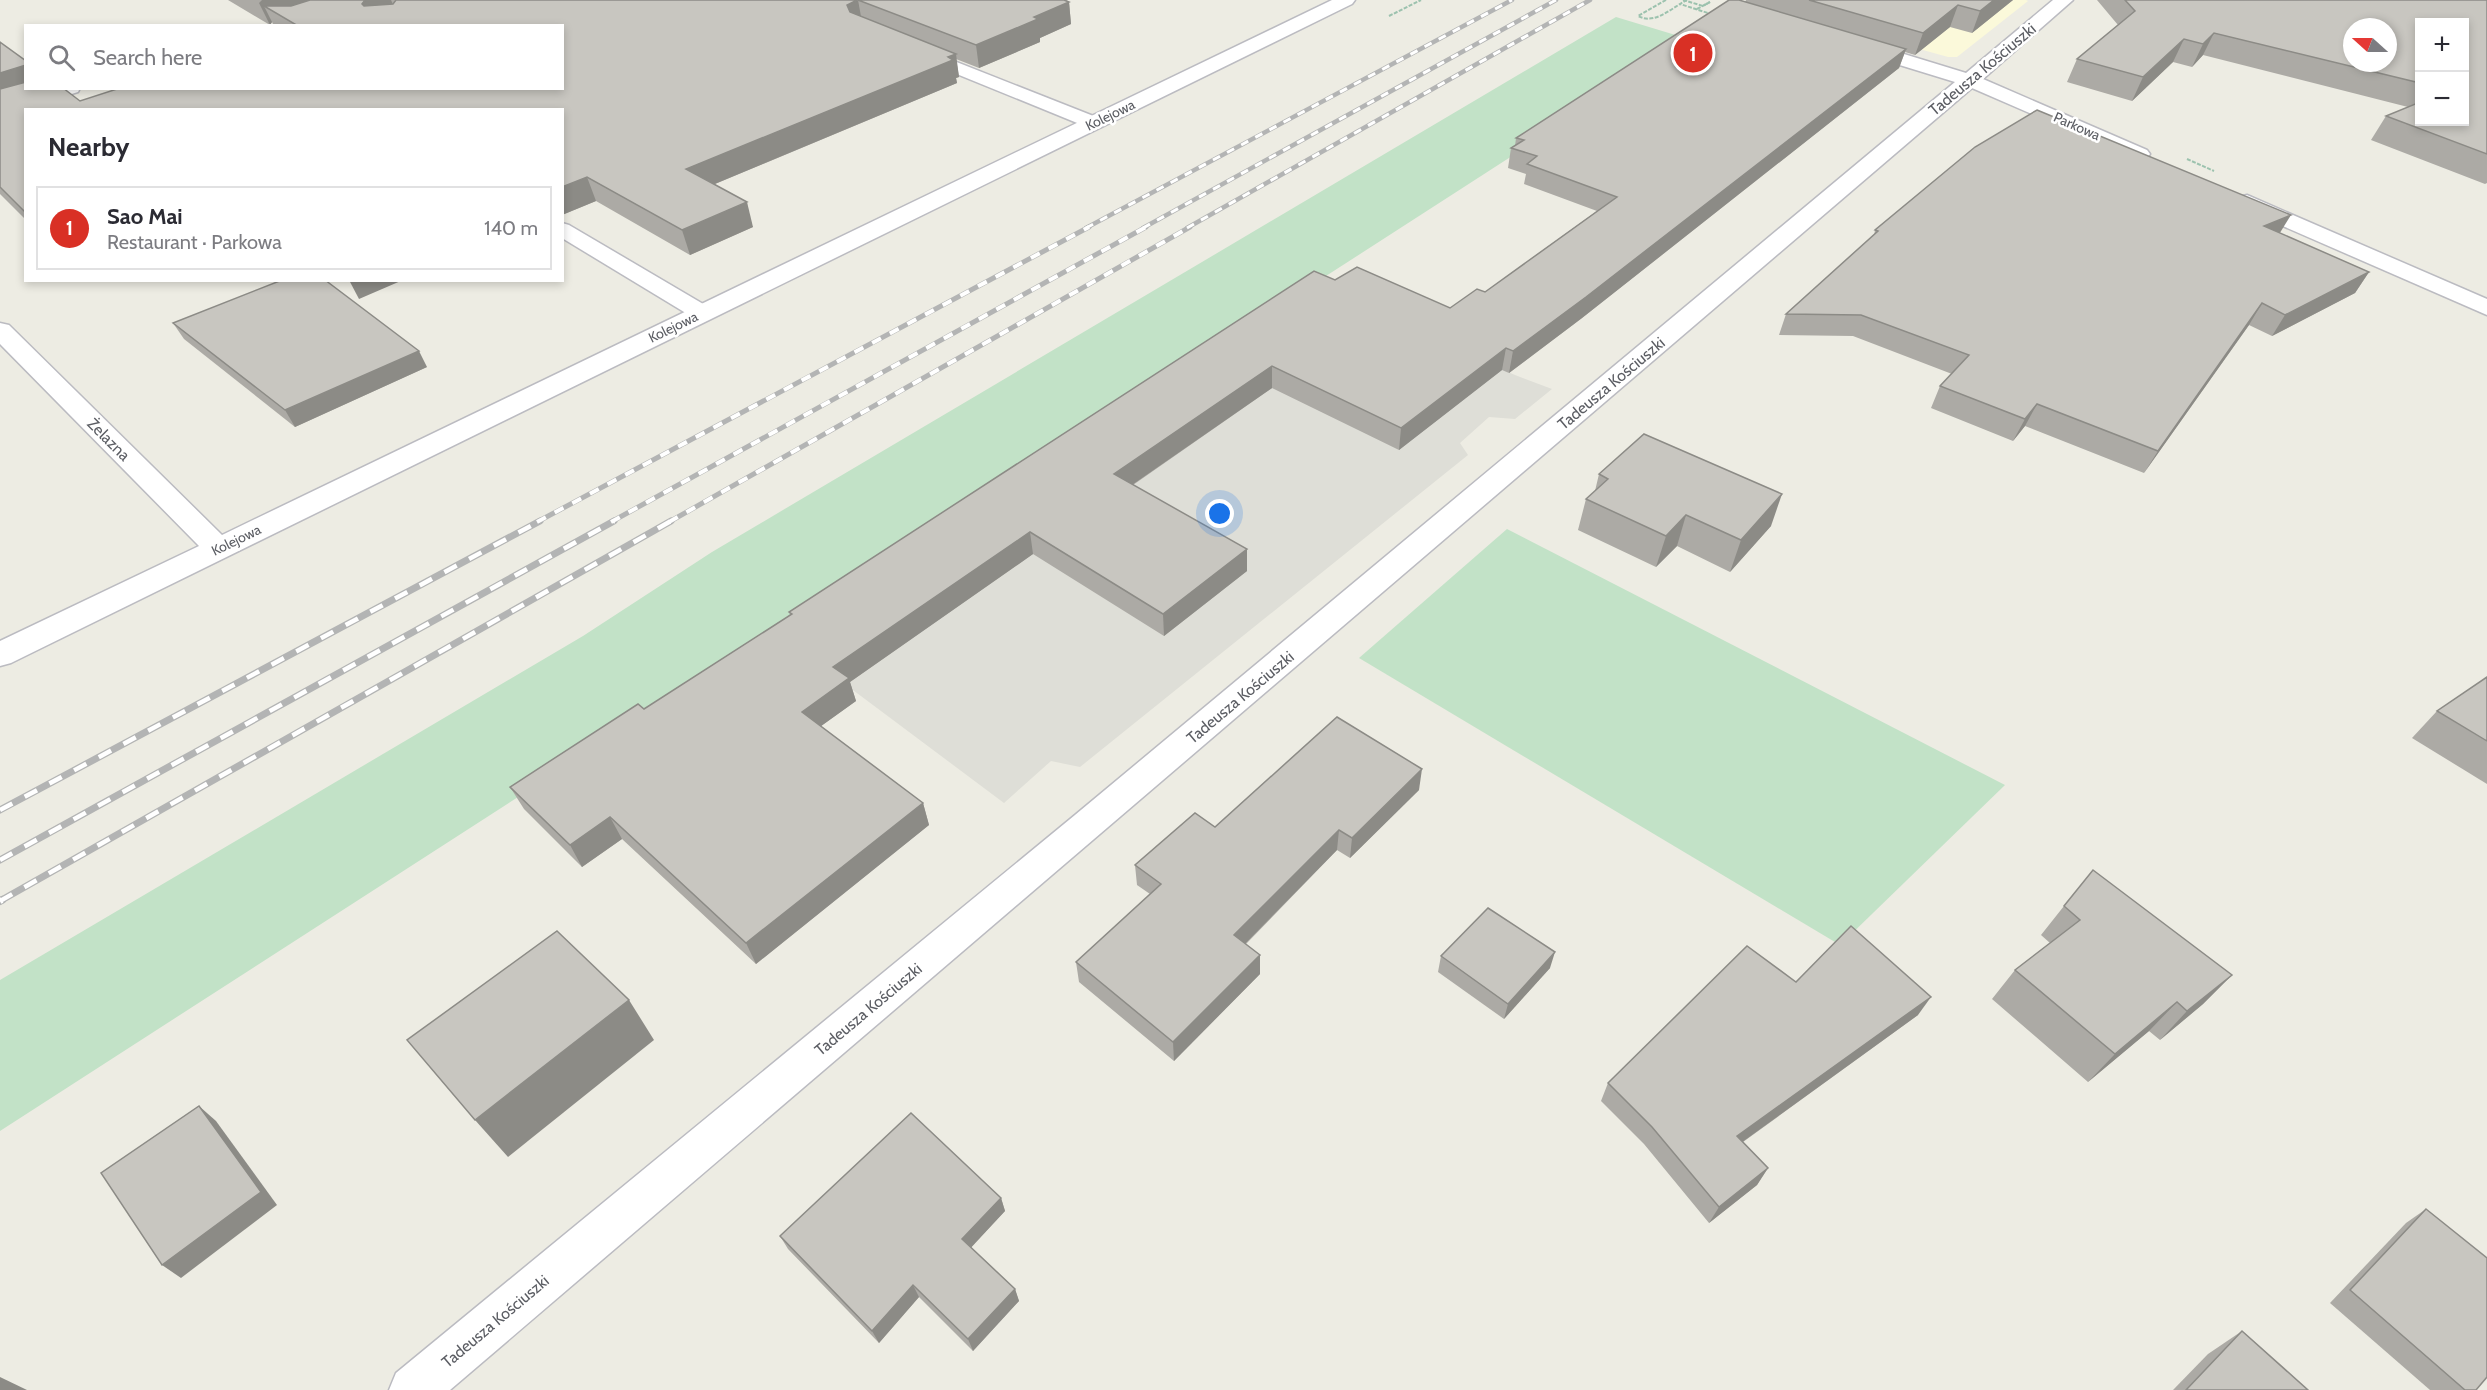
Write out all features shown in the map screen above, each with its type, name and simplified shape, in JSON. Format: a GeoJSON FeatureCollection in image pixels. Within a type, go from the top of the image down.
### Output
{"type":"FeatureCollection","features":[{"type":"Feature","properties":{"kind":"street","name":"Kolejowa"},"geometry":{"type":"LineString","coordinates":[[0,655],[1346,0]]}},
{"type":"Feature","properties":{"kind":"street","name":"Tadeusza Kościuszki"},"geometry":{"type":"LineString","coordinates":[[413,1390],[1088,825],[2064,0]]}},
{"type":"Feature","properties":{"kind":"street","name":"Parkowa"},"geometry":{"type":"LineString","coordinates":[[1847,43],[1970,80],[2154,160]]}},
{"type":"Feature","properties":{"kind":"street"},"geometry":{"type":"LineString","coordinates":[[0,110],[65,90]]}},
{"type":"Feature","properties":{"kind":"street"},"geometry":{"type":"LineString","coordinates":[[2226,184],[2487,308]]}},
{"type":"Feature","properties":{"kind":"street","name":"Żelazna"},"geometry":{"type":"LineString","coordinates":[[0,330],[218,548]]}},
{"type":"Feature","properties":{"kind":"lane"},"geometry":{"type":"LineString","coordinates":[[905,46],[1094,123]]}},
{"type":"Feature","properties":{"kind":"lane"},"geometry":{"type":"LineString","coordinates":[[564,230],[702,313]]}},
{"type":"Feature","properties":{"kind":"path"},"geometry":{"type":"LineString","coordinates":[[1666,0],[1638,16],[1642,20],[1651,20],[1680,4]]}},
{"type":"Feature","properties":{"kind":"path"},"geometry":{"type":"LineString","coordinates":[[1683,0],[1703,6]]}},
{"type":"Feature","properties":{"kind":"path"},"geometry":{"type":"LineString","coordinates":[[1696,9],[1710,2]]}},
{"type":"Feature","properties":{"kind":"path"},"geometry":{"type":"LineString","coordinates":[[1709,13],[1715,10]]}},
{"type":"Feature","properties":{"kind":"path"},"geometry":{"type":"LineString","coordinates":[[2180,156],[2226,184]]}},
{"type":"Feature","properties":{"kind":"shaded area"},"geometry":{"type":"Polygon","coordinates":[[[1753,0],[2028,1],[1957,57],[1948,57],[1751,2],[1753,0]]]}},
{"type":"Feature","properties":{"kind":"shaded area"},"geometry":{"type":"Polygon","coordinates":[[[1311,285],[1515,375],[1552,389],[1515,419],[1489,417],[1460,443],[1468,455],[1080,767],[1051,761],[1004,803],[774,631],[1311,285]]]}},
{"type":"Feature","properties":{"kind":"green space"},"geometry":{"type":"Polygon","coordinates":[[[1616,17],[1692,40],[0,1131],[0,980],[583,636],[712,552],[1616,17]]]}},
{"type":"Feature","properties":{"kind":"green space"},"geometry":{"type":"Polygon","coordinates":[[[1507,529],[2005,785],[1840,945],[1359,658],[1507,529]]]}},
{"type":"Feature","properties":{"kind":"building"},"geometry":{"type":"Polygon","coordinates":[[[310,0],[365,0],[362,4],[364,6],[393,4],[396,0],[857,0],[847,5],[850,12],[956,54],[948,57],[953,60],[686,169],[747,202],[682,230],[587,177],[564,186],[564,108],[24,108],[24,211],[0,187],[0,89],[24,83],[24,90],[66,90],[80,101],[114,90],[564,90],[564,24],[295,24],[264,6],[291,6],[310,0]]]}},
{"type":"Feature","properties":{"kind":"building"},"geometry":{"type":"Polygon","coordinates":[[[858,0],[1064,0],[1069,2],[1034,17],[1038,19],[976,45],[858,0]]]}},
{"type":"Feature","properties":{"kind":"building"},"geometry":{"type":"Polygon","coordinates":[[[1729,0],[1739,0],[1906,49],[1586,297],[1513,351],[1506,348],[1401,428],[1272,366],[1114,474],[1247,549],[1163,614],[1030,532],[833,667],[849,678],[802,712],[923,803],[746,943],[610,817],[570,845],[510,787],[638,704],[644,709],[792,614],[789,612],[1314,271],[1335,280],[1357,267],[1450,308],[1477,289],[1485,292],[1617,197],[1527,164],[1537,156],[1511,148],[1524,140],[1516,138],[1729,0]]]}},
{"type":"Feature","properties":{"kind":"building"},"geometry":{"type":"Polygon","coordinates":[[[1809,0],[1994,0],[1980,11],[1958,5],[1923,33],[1809,0]]]}},
{"type":"Feature","properties":{"kind":"building"},"geometry":{"type":"Polygon","coordinates":[[[2125,0],[2487,0],[2487,154],[2386,116],[2415,104],[2415,126],[2469,126],[2469,18],[2415,18],[2415,82],[2375,72],[2397,72],[2397,18],[2343,18],[2343,64],[2214,33],[2203,44],[2184,39],[2143,77],[2077,59],[2135,11],[2125,0]]]}},
{"type":"Feature","properties":{"kind":"building"},"geometry":{"type":"Polygon","coordinates":[[[0,42],[24,60],[24,66],[0,73],[0,42]]]}},
{"type":"Feature","properties":{"kind":"building"},"geometry":{"type":"Polygon","coordinates":[[[2037,110],[2291,215],[2264,226],[2369,272],[2285,315],[2262,303],[2158,451],[2037,404],[2025,419],[1940,386],[1969,355],[1861,315],[1786,314],[1878,231],[1875,230],[1975,147],[2037,110]]]}},
{"type":"Feature","properties":{"kind":"building"},"geometry":{"type":"Polygon","coordinates":[[[277,282],[328,282],[419,351],[285,410],[173,323],[277,282]]]}},
{"type":"Feature","properties":{"kind":"building"},"geometry":{"type":"Polygon","coordinates":[[[1644,434],[1782,494],[1741,540],[1686,515],[1666,536],[1586,499],[1608,479],[1599,474],[1644,434]]]}},
{"type":"Feature","properties":{"kind":"building"},"geometry":{"type":"Polygon","coordinates":[[[2487,677],[2487,741],[2437,711],[2487,677]]]}},
{"type":"Feature","properties":{"kind":"building"},"geometry":{"type":"Polygon","coordinates":[[[1337,717],[1422,769],[1352,838],[1339,830],[1234,935],[1260,955],[1173,1042],[1076,962],[1161,884],[1135,865],[1195,813],[1215,827],[1337,717]]]}},
{"type":"Feature","properties":{"kind":"building"},"geometry":{"type":"Polygon","coordinates":[[[2093,870],[2232,975],[2187,1011],[2177,1002],[2115,1054],[2015,970],[2080,920],[2064,906],[2093,870]]]}},
{"type":"Feature","properties":{"kind":"building"},"geometry":{"type":"Polygon","coordinates":[[[1488,908],[1555,952],[1508,1004],[1441,956],[1488,908]]]}},
{"type":"Feature","properties":{"kind":"building"},"geometry":{"type":"Polygon","coordinates":[[[1851,926],[1931,997],[1737,1136],[1768,1168],[1719,1207],[1652,1127],[1608,1083],[1747,946],[1796,982],[1851,926]]]}},
{"type":"Feature","properties":{"kind":"building"},"geometry":{"type":"Polygon","coordinates":[[[557,931],[629,1000],[475,1120],[407,1040],[557,931]]]}},
{"type":"Feature","properties":{"kind":"building"},"geometry":{"type":"Polygon","coordinates":[[[199,1106],[261,1192],[162,1265],[101,1173],[199,1106]]]}},
{"type":"Feature","properties":{"kind":"building"},"geometry":{"type":"Polygon","coordinates":[[[911,1113],[1001,1198],[962,1239],[1015,1289],[968,1339],[913,1285],[872,1331],[780,1236],[911,1113]]]}},
{"type":"Feature","properties":{"kind":"building"},"geometry":{"type":"Polygon","coordinates":[[[2426,1209],[2487,1258],[2487,1377],[2476,1390],[2465,1390],[2350,1290],[2426,1209]]]}},
{"type":"Feature","properties":{"kind":"building"},"geometry":{"type":"Polygon","coordinates":[[[2242,1331],[2308,1390],[2186,1390],[2242,1331]]]}},
{"type":"Feature","properties":{"kind":"railway"},"geometry":{"type":"LineString","coordinates":[[1086,228],[1512,0]]}},
{"type":"Feature","properties":{"kind":"railway"},"geometry":{"type":"LineString","coordinates":[[1143,228],[1556,0]]}},
{"type":"Feature","properties":{"kind":"railway"},"geometry":{"type":"LineString","coordinates":[[1187,228],[1590,0]]}},
{"type":"Feature","properties":{"kind":"railway"},"geometry":{"type":"LineString","coordinates":[[537,522],[1089,227]]}},
{"type":"Feature","properties":{"kind":"railway"},"geometry":{"type":"LineString","coordinates":[[611,522],[1146,227]]}},
{"type":"Feature","properties":{"kind":"railway"},"geometry":{"type":"LineString","coordinates":[[669,522],[1190,227]]}},
{"type":"Feature","properties":{"kind":"railway"},"geometry":{"type":"LineString","coordinates":[[0,810],[540,521]]}},
{"type":"Feature","properties":{"kind":"railway"},"geometry":{"type":"LineString","coordinates":[[0,860],[614,521]]}},
{"type":"Feature","properties":{"kind":"railway"},"geometry":{"type":"LineString","coordinates":[[2,900],[0,901],[671,521]]}},
{"type":"Feature","properties":{"kind":"place","name":"Sao Mai"},"geometry":{"type":"Point","coordinates":[1693,53]}}]}
